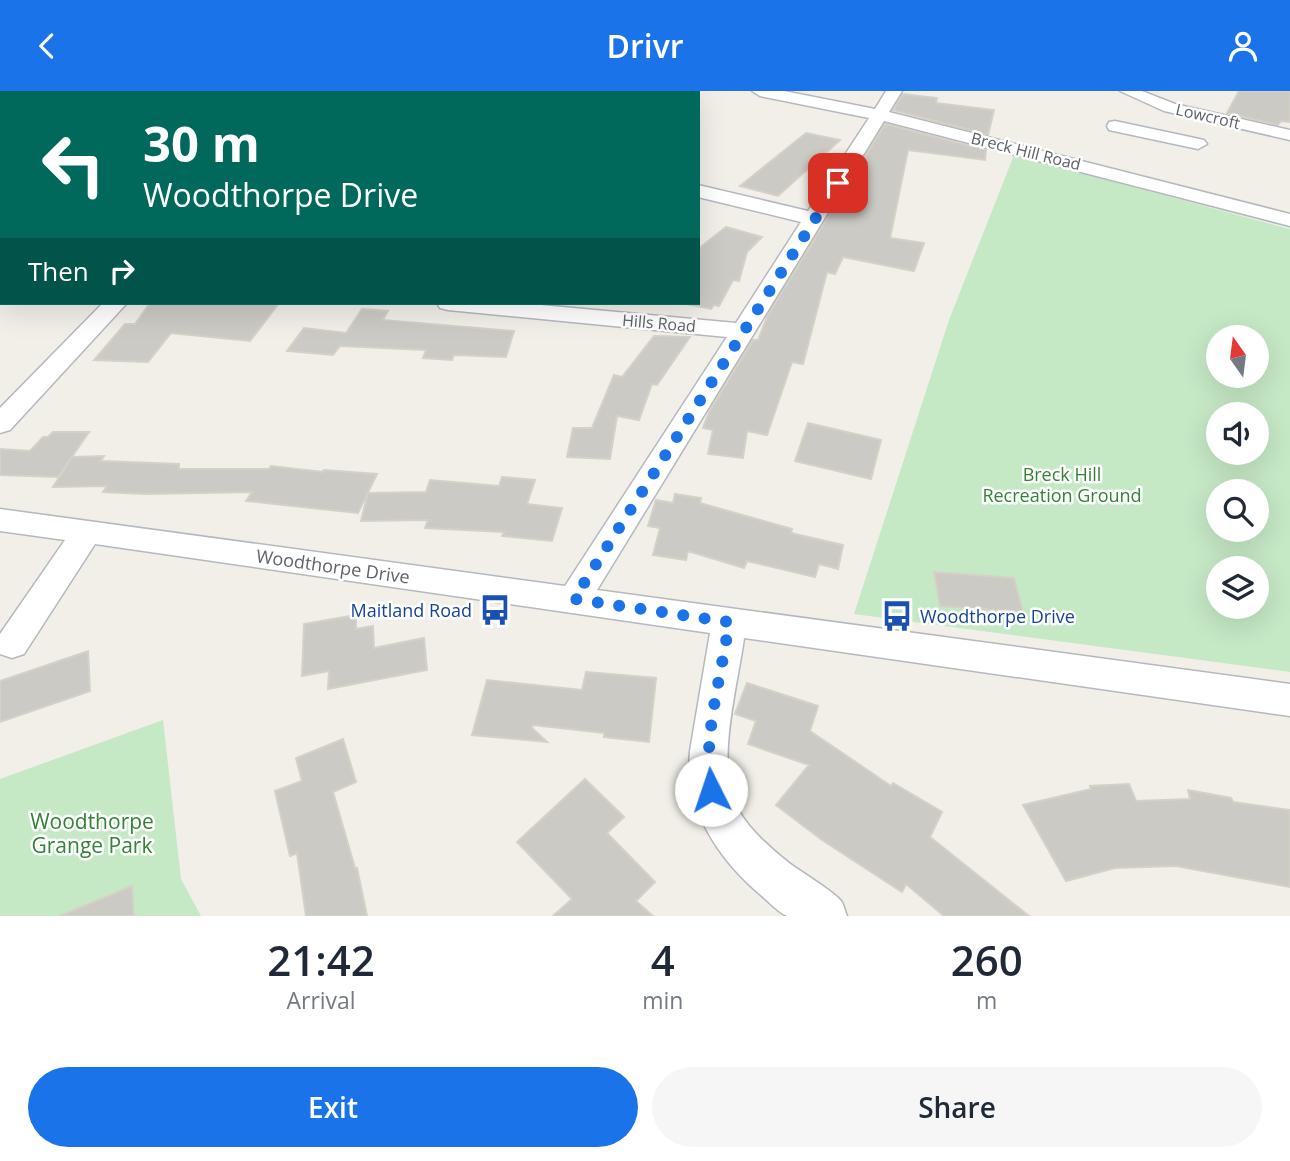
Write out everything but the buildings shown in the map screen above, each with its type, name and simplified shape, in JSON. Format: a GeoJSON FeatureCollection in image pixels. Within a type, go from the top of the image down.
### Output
{"type":"FeatureCollection","features":[{"type":"Feature","properties":{"kind":"street","name":"Breck Hill Road"},"geometry":{"type":"LineString","coordinates":[[760,91],[880,114],[1290,220]]}},
{"type":"Feature","properties":{"kind":"street"},"geometry":{"type":"LineString","coordinates":[[574,599],[894,91]]}},
{"type":"Feature","properties":{"kind":"street","name":"Lowcroft"},"geometry":{"type":"LineString","coordinates":[[1128,91],[1170,108],[1290,135]]}},
{"type":"Feature","properties":{"kind":"street"},"geometry":{"type":"LineString","coordinates":[[1115,126],[1197,148],[1218,118]]}},
{"type":"Feature","properties":{"kind":"street"},"geometry":{"type":"LineString","coordinates":[[700,191],[815,219]]}},
{"type":"Feature","properties":{"kind":"street"},"geometry":{"type":"LineString","coordinates":[[0,424],[114,305]]}},
{"type":"Feature","properties":{"kind":"street","name":"Hills Road"},"geometry":{"type":"LineString","coordinates":[[469,305],[744,331]]}},
{"type":"Feature","properties":{"kind":"street","name":"Woodthorpe Drive"},"geometry":{"type":"LineString","coordinates":[[0,520],[1290,701]]}},
{"type":"Feature","properties":{"kind":"street"},"geometry":{"type":"LineString","coordinates":[[18,642],[86,533]]}},
{"type":"Feature","properties":{"kind":"street"},"geometry":{"type":"LineString","coordinates":[[729,622],[710,744],[708,771],[711,790],[727,825],[753,861],[771,878],[825,916]]}},
{"type":"Feature","properties":{"kind":"green space","name":"Breck Hill Recreation Ground"},"geometry":{"type":"Polygon","coordinates":[[[1014,155],[1290,229],[1290,672],[854,614],[949,320],[1014,155]]]}},
{"type":"Feature","properties":{"kind":"green space","name":"Woodthorpe Grange Park"},"geometry":{"type":"Polygon","coordinates":[[[163,720],[181,879],[201,916],[0,916],[0,779],[163,720]]]}},
{"type":"Feature","properties":{"kind":"place","name":"Maitland Road"},"geometry":{"type":"Point","coordinates":[495,610]}},
{"type":"Feature","properties":{"kind":"place","name":"Woodthorpe Drive"},"geometry":{"type":"Point","coordinates":[897,616]}},
{"type":"Feature","properties":{"kind":"route"},"geometry":{"type":"LineString","coordinates":[[711,790],[708,771],[710,744],[729,622],[574,599],[838,183]]}}]}
